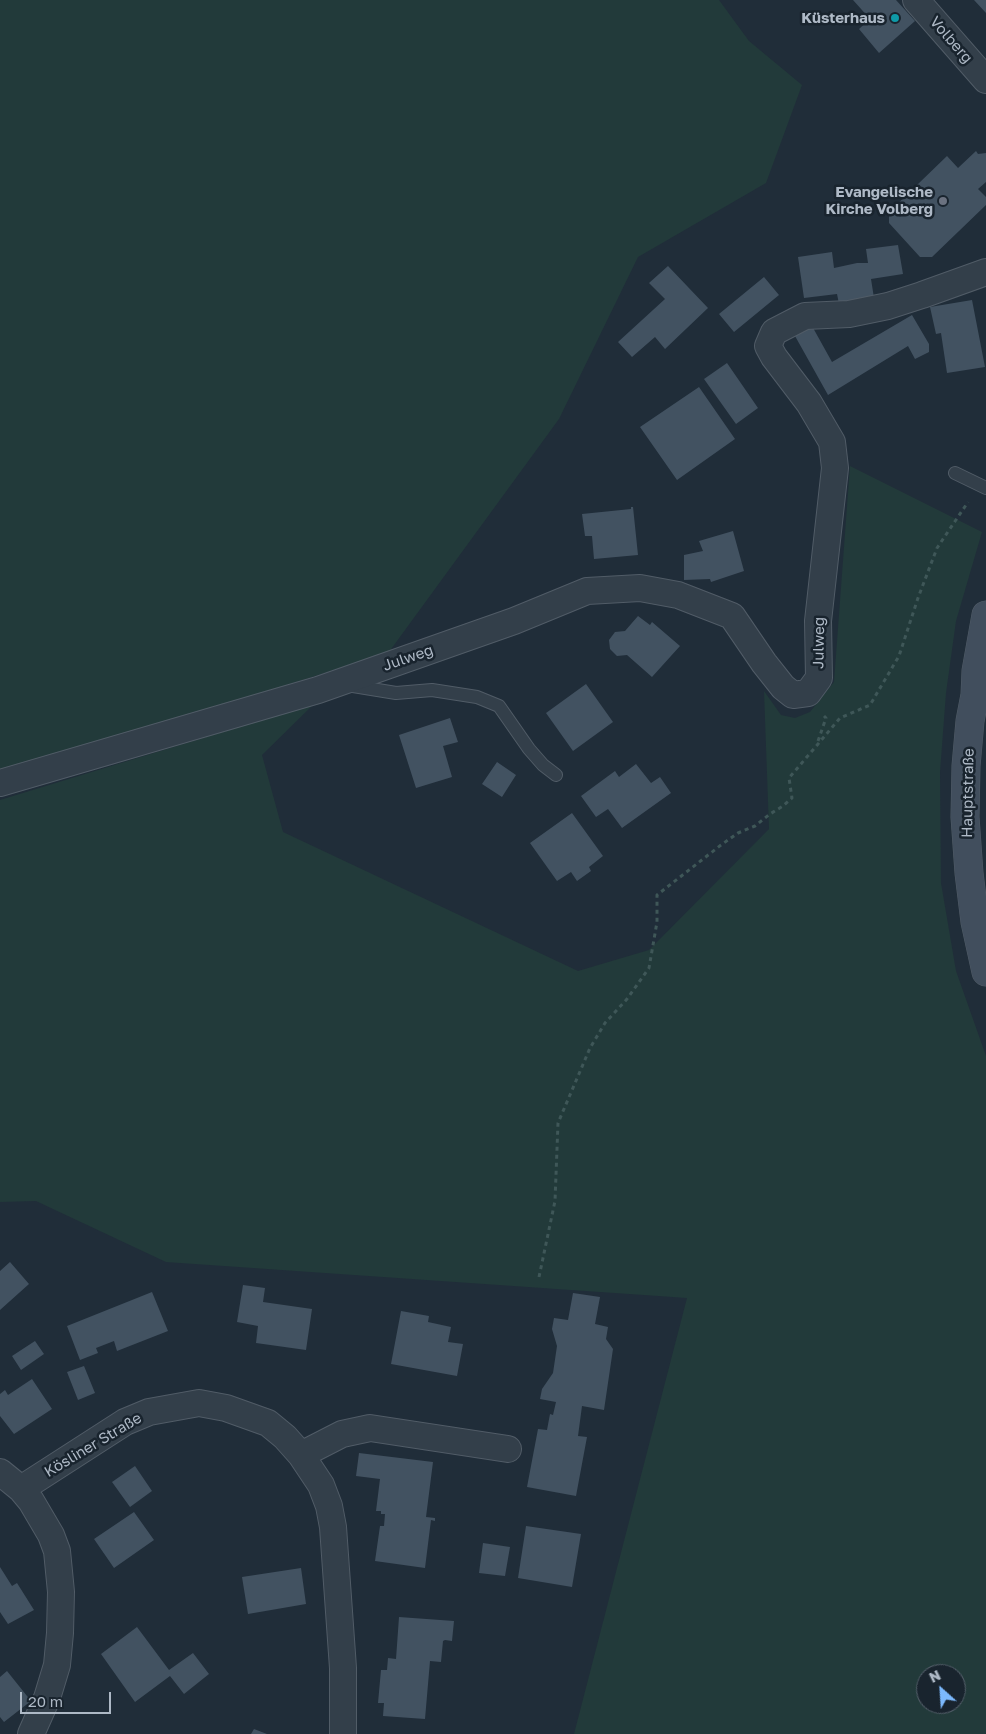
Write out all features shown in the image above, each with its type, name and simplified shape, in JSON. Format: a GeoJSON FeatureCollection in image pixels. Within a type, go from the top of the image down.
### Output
{"type":"FeatureCollection","features":[{"type":"Feature","properties":{"kind":"main road","name":"Hauptstraße"},"geometry":{"type":"LineString","coordinates":[[986,614],[976,671],[980,697],[966,766],[965,817],[969,873],[986,972]]}},
{"type":"Feature","properties":{"kind":"street","name":"Volberg"},"geometry":{"type":"LineString","coordinates":[[916,0],[986,80]]}},
{"type":"Feature","properties":{"kind":"street","name":"Julweg"},"geometry":{"type":"LineString","coordinates":[[0,783],[49,770],[336,683],[514,622],[587,591],[640,588],[678,595],[732,616],[783,687],[793,695],[808,693],[819,678],[818,621],[835,468],[832,442],[809,403],[774,357],[768,346],[774,332],[805,316],[849,314],[888,306],[986,272]]}},
{"type":"Feature","properties":{"kind":"street","name":"Kösliner Straße"},"geometry":{"type":"LineString","coordinates":[[21,1489],[125,1422],[149,1412],[199,1403],[226,1408],[268,1423],[285,1437],[301,1455],[321,1485],[334,1526],[343,1668],[343,1734]]}},
{"type":"Feature","properties":{"kind":"street"},"geometry":{"type":"LineString","coordinates":[[301,1455],[342,1434],[370,1428],[508,1449]]}},
{"type":"Feature","properties":{"kind":"street"},"geometry":{"type":"LineString","coordinates":[[0,1472],[21,1489],[31,1501],[56,1545],[61,1592],[57,1665],[47,1698],[31,1734]]}},
{"type":"Feature","properties":{"kind":"lane"},"geometry":{"type":"LineString","coordinates":[[955,473],[986,488]]}},
{"type":"Feature","properties":{"kind":"lane","name":"Julweg"},"geometry":{"type":"LineString","coordinates":[[336,683],[396,693],[432,690],[477,697],[499,706],[528,749],[543,765],[556,775]]}},
{"type":"Feature","properties":{"kind":"path"},"geometry":{"type":"LineString","coordinates":[[539,1277],[555,1201],[558,1123],[590,1048],[605,1023],[628,999],[649,968],[657,922],[657,895],[721,845],[755,826],[792,798],[789,778],[840,718],[870,705],[899,656],[937,548],[960,511]]}},
{"type":"Feature","properties":{"kind":"green space"},"geometry":{"type":"Polygon","coordinates":[[[0,0],[719,0],[749,41],[802,85],[766,183],[638,257],[559,419],[389,652],[115,741],[0,772],[0,0]]]}},
{"type":"Feature","properties":{"kind":"green space"},"geometry":{"type":"Polygon","coordinates":[[[850,466],[982,532],[956,621],[946,693],[940,772],[941,883],[956,971],[986,1056],[986,1734],[574,1734],[687,1298],[166,1262],[36,1201],[0,1202],[0,800],[314,704],[262,755],[283,832],[578,971],[649,950],[769,829],[764,691],[781,715],[795,718],[810,712],[834,682],[850,466]]]}},
{"type":"Feature","properties":{"kind":"building","name":"Küsterhaus"},"geometry":{"type":"Polygon","coordinates":[[[853,0],[896,0],[915,21],[879,53],[859,29],[870,19],[853,0]]]}},
{"type":"Feature","properties":{"kind":"building"},"geometry":{"type":"Polygon","coordinates":[[[974,0],[986,0],[986,13],[974,0]]]}},
{"type":"Feature","properties":{"kind":"building","name":"Evangelische Kirche Volberg"},"geometry":{"type":"Polygon","coordinates":[[[976,151],[978,154],[986,153],[986,182],[978,189],[986,197],[986,205],[932,257],[920,257],[889,223],[889,212],[947,156],[958,168],[976,151]]]}},
{"type":"Feature","properties":{"kind":"building"},"geometry":{"type":"Polygon","coordinates":[[[898,245],[903,274],[871,279],[874,298],[839,304],[837,294],[804,298],[798,257],[832,252],[834,268],[857,263],[868,263],[866,249],[898,245]]]}},
{"type":"Feature","properties":{"kind":"building"},"geometry":{"type":"Polygon","coordinates":[[[668,266],[708,308],[665,349],[655,337],[632,357],[618,342],[665,299],[649,283],[668,266]]]}},
{"type":"Feature","properties":{"kind":"building"},"geometry":{"type":"Polygon","coordinates":[[[764,277],[779,295],[734,332],[719,314],[764,277]]]}},
{"type":"Feature","properties":{"kind":"building"},"geometry":{"type":"Polygon","coordinates":[[[972,300],[985,367],[947,373],[941,333],[936,334],[930,307],[972,300]]]}},
{"type":"Feature","properties":{"kind":"building"},"geometry":{"type":"Polygon","coordinates":[[[912,315],[929,344],[929,352],[915,359],[908,346],[828,395],[795,336],[812,326],[832,362],[912,315]]]}},
{"type":"Feature","properties":{"kind":"building"},"geometry":{"type":"Polygon","coordinates":[[[727,363],[758,408],[736,424],[704,379],[727,363]]]}},
{"type":"Feature","properties":{"kind":"building"},"geometry":{"type":"Polygon","coordinates":[[[699,387],[735,439],[677,480],[640,427],[699,387]]]}},
{"type":"Feature","properties":{"kind":"building"},"geometry":{"type":"Polygon","coordinates":[[[633,507],[638,555],[594,559],[592,536],[585,536],[582,514],[631,509],[633,507]]]}},
{"type":"Feature","properties":{"kind":"building"},"geometry":{"type":"Polygon","coordinates":[[[733,531],[744,571],[711,582],[710,579],[684,580],[684,555],[703,551],[699,541],[733,531]]]}},
{"type":"Feature","properties":{"kind":"building"},"geometry":{"type":"Polygon","coordinates":[[[638,616],[650,625],[652,622],[680,646],[652,677],[627,655],[617,656],[610,649],[609,640],[615,632],[625,631],[638,616]]]}},
{"type":"Feature","properties":{"kind":"building"},"geometry":{"type":"Polygon","coordinates":[[[586,684],[613,722],[573,751],[546,713],[586,684]]]}},
{"type":"Feature","properties":{"kind":"building"},"geometry":{"type":"Polygon","coordinates":[[[450,718],[458,742],[443,746],[452,777],[416,788],[399,735],[450,718]]]}},
{"type":"Feature","properties":{"kind":"building"},"geometry":{"type":"Polygon","coordinates":[[[497,762],[516,775],[502,797],[482,784],[497,762]]]}},
{"type":"Feature","properties":{"kind":"building"},"geometry":{"type":"Polygon","coordinates":[[[636,764],[651,783],[660,777],[671,793],[622,828],[608,809],[596,817],[581,796],[615,771],[619,777],[636,764]]]}},
{"type":"Feature","properties":{"kind":"building"},"geometry":{"type":"Polygon","coordinates":[[[572,813],[603,856],[589,867],[591,871],[577,881],[571,872],[557,881],[530,843],[572,813]]]}},
{"type":"Feature","properties":{"kind":"building"},"geometry":{"type":"Polygon","coordinates":[[[10,1262],[29,1284],[0,1310],[0,1271],[10,1262]]]}},
{"type":"Feature","properties":{"kind":"building"},"geometry":{"type":"Polygon","coordinates":[[[243,1285],[265,1288],[263,1302],[312,1309],[306,1350],[256,1343],[258,1326],[237,1322],[243,1285]]]}},
{"type":"Feature","properties":{"kind":"building"},"geometry":{"type":"Polygon","coordinates":[[[152,1292],[168,1331],[117,1351],[114,1341],[96,1348],[98,1353],[80,1360],[67,1326],[152,1292]]]}},
{"type":"Feature","properties":{"kind":"building"},"geometry":{"type":"Polygon","coordinates":[[[573,1293],[600,1297],[595,1324],[608,1327],[606,1339],[613,1349],[604,1410],[582,1406],[578,1436],[587,1437],[576,1496],[527,1487],[538,1429],[547,1430],[550,1414],[553,1415],[556,1402],[540,1399],[542,1389],[553,1373],[557,1346],[552,1329],[554,1318],[568,1320],[573,1293]]]}},
{"type":"Feature","properties":{"kind":"building"},"geometry":{"type":"Polygon","coordinates":[[[401,1311],[429,1316],[428,1322],[451,1327],[448,1342],[463,1344],[457,1376],[391,1364],[401,1311]]]}},
{"type":"Feature","properties":{"kind":"building"},"geometry":{"type":"Polygon","coordinates":[[[35,1341],[44,1354],[21,1370],[12,1356],[35,1341]]]}},
{"type":"Feature","properties":{"kind":"building"},"geometry":{"type":"Polygon","coordinates":[[[84,1366],[95,1393],[78,1400],[67,1372],[84,1366]]]}},
{"type":"Feature","properties":{"kind":"building"},"geometry":{"type":"Polygon","coordinates":[[[32,1379],[52,1409],[14,1434],[0,1416],[0,1394],[5,1390],[8,1395],[32,1379]]]}},
{"type":"Feature","properties":{"kind":"building"},"geometry":{"type":"Polygon","coordinates":[[[359,1453],[433,1462],[426,1517],[435,1518],[435,1521],[431,1520],[425,1568],[375,1561],[380,1526],[384,1526],[385,1514],[381,1514],[381,1511],[376,1511],[380,1479],[356,1476],[359,1453]]]}},
{"type":"Feature","properties":{"kind":"building"},"geometry":{"type":"Polygon","coordinates":[[[135,1466],[152,1491],[130,1507],[112,1482],[135,1466]]]}},
{"type":"Feature","properties":{"kind":"building"},"geometry":{"type":"Polygon","coordinates":[[[134,1512],[154,1540],[114,1568],[94,1539],[134,1512]]]}},
{"type":"Feature","properties":{"kind":"building"},"geometry":{"type":"Polygon","coordinates":[[[526,1526],[581,1534],[572,1587],[518,1578],[526,1526]]]}},
{"type":"Feature","properties":{"kind":"building"},"geometry":{"type":"Polygon","coordinates":[[[483,1543],[510,1547],[505,1576],[479,1573],[483,1543]]]}},
{"type":"Feature","properties":{"kind":"building"},"geometry":{"type":"Polygon","coordinates":[[[0,1567],[12,1586],[17,1583],[34,1610],[8,1624],[0,1612],[0,1567]]]}},
{"type":"Feature","properties":{"kind":"building"},"geometry":{"type":"Polygon","coordinates":[[[301,1568],[306,1604],[248,1614],[242,1577],[301,1568]]]}},
{"type":"Feature","properties":{"kind":"building"},"geometry":{"type":"Polygon","coordinates":[[[399,1617],[454,1621],[452,1641],[443,1641],[441,1662],[430,1661],[425,1719],[383,1716],[384,1703],[378,1703],[381,1670],[387,1670],[388,1658],[396,1659],[399,1617]]]}},
{"type":"Feature","properties":{"kind":"building"},"geometry":{"type":"Polygon","coordinates":[[[137,1627],[169,1670],[193,1653],[209,1674],[184,1694],[170,1676],[135,1702],[101,1654],[137,1627]]]}},
{"type":"Feature","properties":{"kind":"building"},"geometry":{"type":"Polygon","coordinates":[[[7,1671],[31,1701],[4,1722],[0,1717],[0,1677],[7,1671]]]}},
{"type":"Feature","properties":{"kind":"building"},"geometry":{"type":"Polygon","coordinates":[[[254,1729],[267,1734],[251,1734],[254,1729]]]}},
{"type":"Feature","properties":{"kind":"place","name":"Küsterhaus"},"geometry":{"type":"Point","coordinates":[895,18]}},
{"type":"Feature","properties":{"kind":"place","name":"Evangelische Kirche Volberg"},"geometry":{"type":"Point","coordinates":[943,201]}}]}
